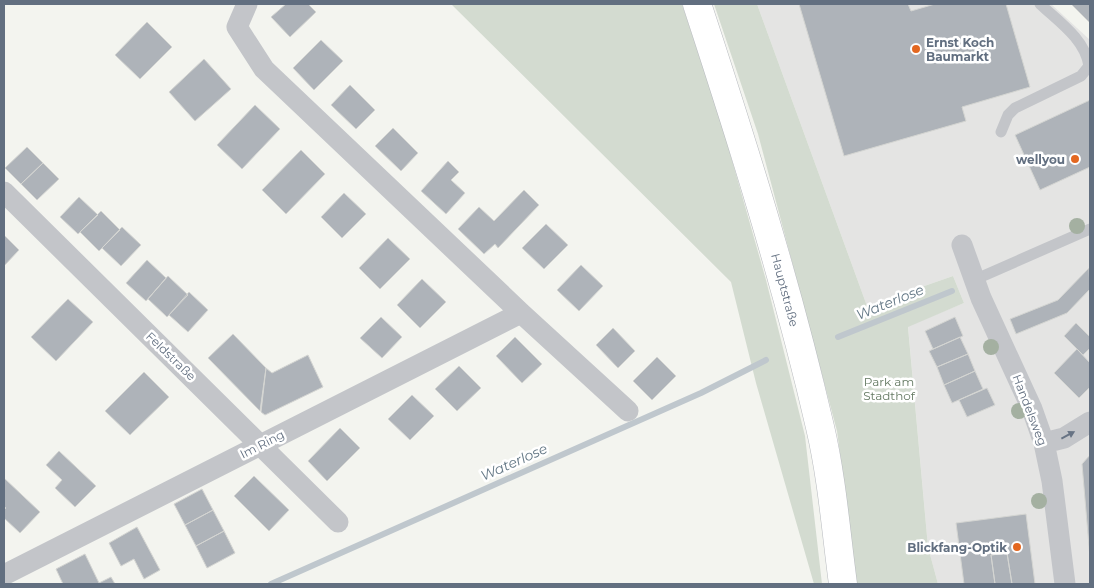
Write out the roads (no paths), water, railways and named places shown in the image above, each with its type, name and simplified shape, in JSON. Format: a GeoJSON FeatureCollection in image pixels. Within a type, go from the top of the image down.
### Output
{"type":"FeatureCollection","features":[{"type":"Feature","properties":{"kind":"main road","name":"Hauptstraße"},"geometry":{"type":"LineString","coordinates":[[697,4],[744,146],[780,268],[821,430],[843,584]]}},
{"type":"Feature","properties":{"kind":"street"},"geometry":{"type":"LineString","coordinates":[[247,4],[237,26],[264,68],[521,313],[628,410]]}},
{"type":"Feature","properties":{"kind":"street","name":"Feldstraße"},"geometry":{"type":"LineString","coordinates":[[4,192],[338,522]]}},
{"type":"Feature","properties":{"kind":"street","name":"Handelsweg"},"geometry":{"type":"LineString","coordinates":[[962,245],[974,280],[1032,409],[1044,443],[1052,481],[1065,584]]}},
{"type":"Feature","properties":{"kind":"street","name":"Im Ring"},"geometry":{"type":"LineString","coordinates":[[4,575],[521,313]]}},
{"type":"Feature","properties":{"kind":"street"},"geometry":{"type":"LineString","coordinates":[[1044,443],[1064,438],[1090,422]]}},
{"type":"Feature","properties":{"kind":"lane"},"geometry":{"type":"LineString","coordinates":[[1001,132],[1008,115],[1015,108],[1081,76],[1089,66],[1087,54],[1075,37],[1040,4]]}},
{"type":"Feature","properties":{"kind":"lane"},"geometry":{"type":"LineString","coordinates":[[974,280],[1090,229]]}},
{"type":"Feature","properties":{"kind":"waterway","name":"Waterlose"},"geometry":{"type":"LineString","coordinates":[[838,337],[952,291]]}},
{"type":"Feature","properties":{"kind":"waterway","name":"Waterlose"},"geometry":{"type":"LineString","coordinates":[[271,584],[701,393],[766,360]]}},
{"type":"Feature","properties":{"kind":"place","name":"Ernst Koch Baumarkt"},"geometry":{"type":"Point","coordinates":[916,49]}},
{"type":"Feature","properties":{"kind":"place","name":"wellyou"},"geometry":{"type":"Point","coordinates":[1075,159]}},
{"type":"Feature","properties":{"kind":"place","name":"Blickfang-Optik"},"geometry":{"type":"Point","coordinates":[1017,547]}},
{"type":"Feature","properties":{"kind":"park label","name":"Park am Stadthof"},"geometry":{"type":"Point","coordinates":[889,388]}}]}
